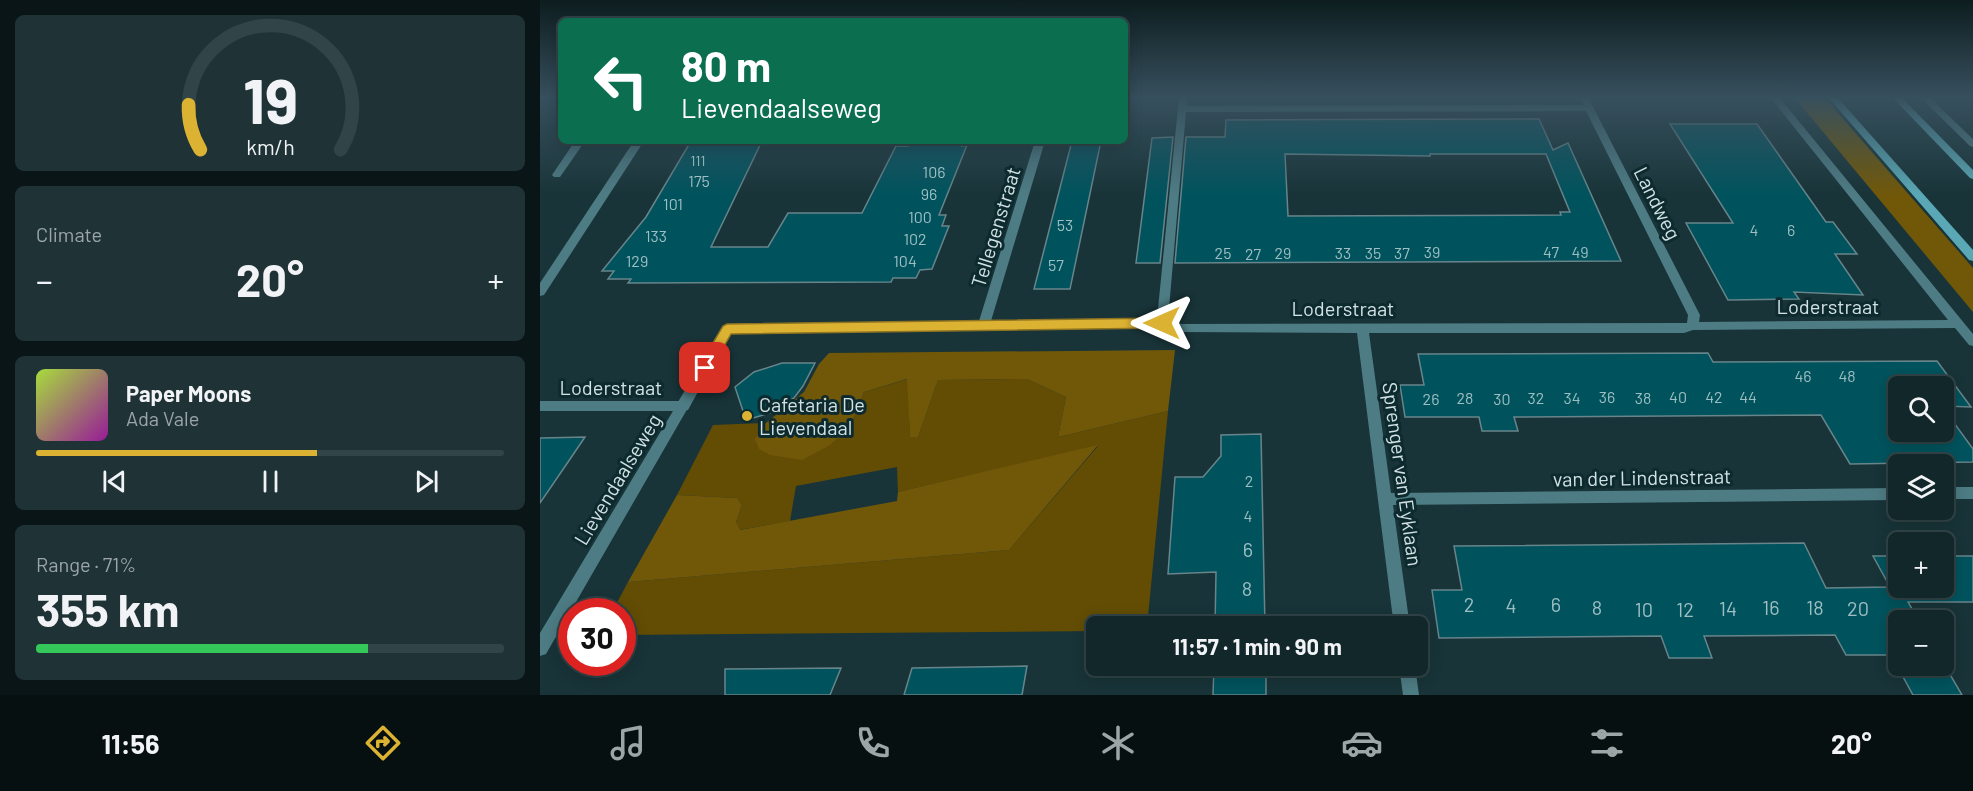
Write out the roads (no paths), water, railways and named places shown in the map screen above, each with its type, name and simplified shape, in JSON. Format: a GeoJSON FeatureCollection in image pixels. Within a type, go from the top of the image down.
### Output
{"type":"FeatureCollection","features":[{"type":"Feature","properties":{"kind":"main road"},"geometry":{"type":"LineString","coordinates":[[1861,129],[1973,257]]}},
{"type":"Feature","properties":{"kind":"main road"},"geometry":{"type":"LineString","coordinates":[[1928,129],[1973,176]]}},
{"type":"Feature","properties":{"kind":"street"},"geometry":{"type":"LineString","coordinates":[[1162,323],[1180,129]]}},
{"type":"Feature","properties":{"kind":"street","name":"Landweg"},"geometry":{"type":"LineString","coordinates":[[1600,129],[1694,315],[1692,326]]}},
{"type":"Feature","properties":{"kind":"street"},"geometry":{"type":"LineString","coordinates":[[1800,129],[1973,342]]}},
{"type":"Feature","properties":{"kind":"street"},"geometry":{"type":"LineString","coordinates":[[1958,129],[1973,144]]}},
{"type":"Feature","properties":{"kind":"street"},"geometry":{"type":"LineString","coordinates":[[557,175],[578,144]]}},
{"type":"Feature","properties":{"kind":"street"},"geometry":{"type":"LineString","coordinates":[[540,292],[637,144]]}},
{"type":"Feature","properties":{"kind":"street","name":"Tellegenstraat"},"geometry":{"type":"LineString","coordinates":[[984,325],[1039,144]]}},
{"type":"Feature","properties":{"kind":"street","name":"Loderstraat"},"geometry":{"type":"LineString","coordinates":[[727,329],[1162,323],[1182,328],[1684,329],[1692,326],[1958,324]]}},
{"type":"Feature","properties":{"kind":"street","name":"Sprenger van Eyklaan"},"geometry":{"type":"LineString","coordinates":[[1362,327],[1401,616]]}},
{"type":"Feature","properties":{"kind":"street","name":"Lievendaalseweg"},"geometry":{"type":"LineString","coordinates":[[540,648],[727,329]]}},
{"type":"Feature","properties":{"kind":"street","name":"Loderstraat"},"geometry":{"type":"LineString","coordinates":[[540,406],[683,406]]}},
{"type":"Feature","properties":{"kind":"street"},"geometry":{"type":"LineString","coordinates":[[1954,494],[1973,493]]}},
{"type":"Feature","properties":{"kind":"street","name":"van der Lindenstraat"},"geometry":{"type":"LineString","coordinates":[[1385,499],[1888,494]]}},
{"type":"Feature","properties":{"kind":"street"},"geometry":{"type":"LineString","coordinates":[[1408,676],[1411,695]]}},
{"type":"Feature","properties":{"kind":"place","name":"Cafetaria De Lievendaal"},"geometry":{"type":"Point","coordinates":[747,416]}}]}
